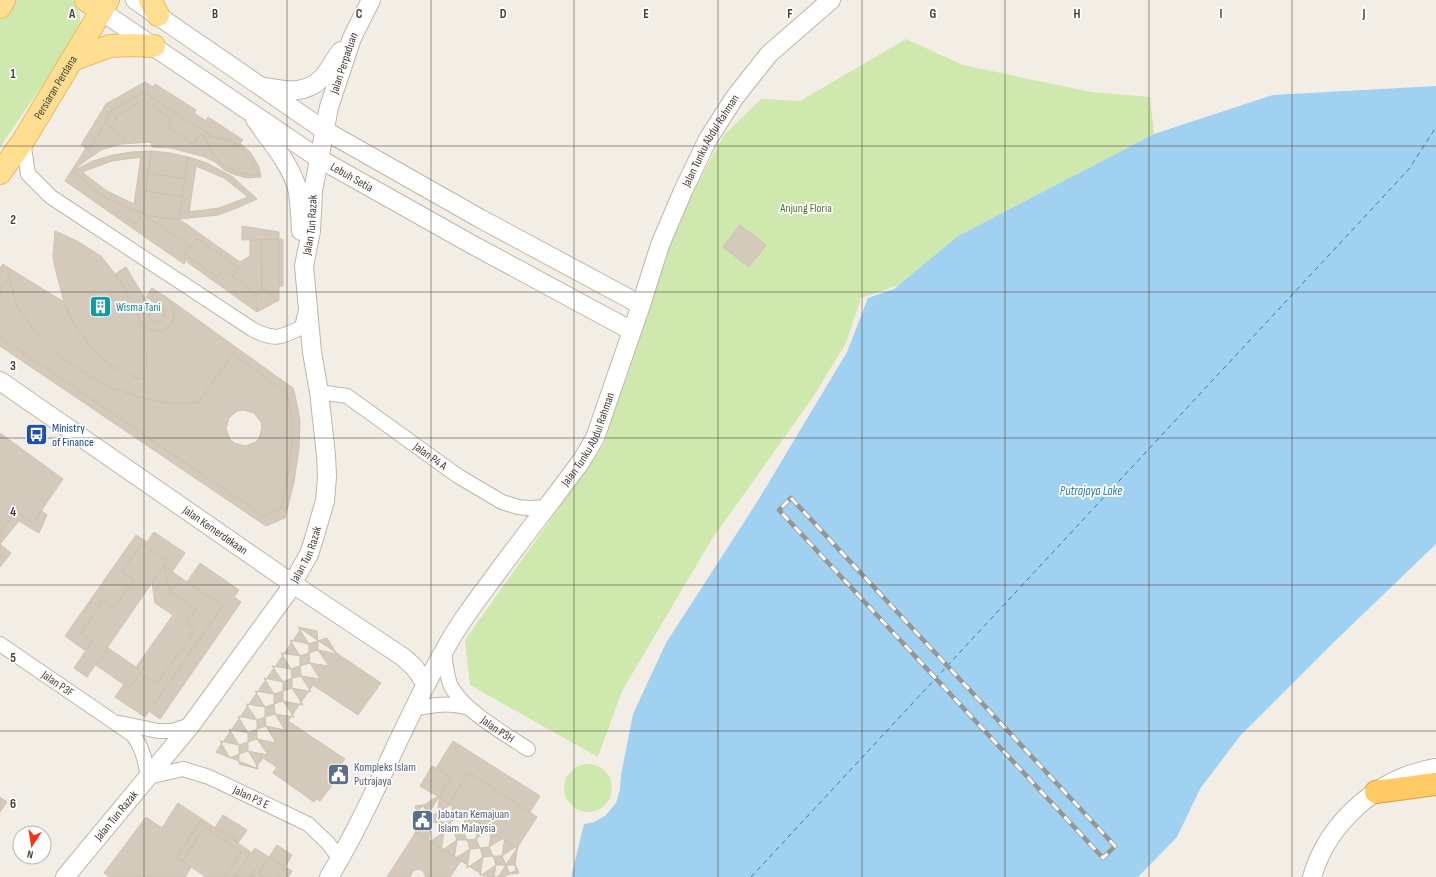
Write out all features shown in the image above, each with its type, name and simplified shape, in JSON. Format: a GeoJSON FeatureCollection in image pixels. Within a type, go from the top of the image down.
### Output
{"type":"FeatureCollection","features":[{"type":"Feature","properties":{"kind":"highway"},"geometry":{"type":"LineString","coordinates":[[1376,792],[1436,784]]}},
{"type":"Feature","properties":{"kind":"main road"},"geometry":{"type":"LineString","coordinates":[[0,7],[4,0]]}},
{"type":"Feature","properties":{"kind":"main road","name":"Persiaran Perdana"},"geometry":{"type":"LineString","coordinates":[[0,173],[23,141],[72,60],[98,4]]}},
{"type":"Feature","properties":{"kind":"main road"},"geometry":{"type":"LineString","coordinates":[[72,60],[110,46],[154,46]]}},
{"type":"Feature","properties":{"kind":"street"},"geometry":{"type":"LineString","coordinates":[[135,0],[154,8],[260,86],[324,130],[481,220],[641,305]]}},
{"type":"Feature","properties":{"kind":"street","name":"Jalan Perpaduan"},"geometry":{"type":"LineString","coordinates":[[318,158],[329,107],[352,38],[371,0]]}},
{"type":"Feature","properties":{"kind":"street","name":"Jalan Tunku Abdul Rahman"},"geometry":{"type":"LineString","coordinates":[[329,877],[375,790],[412,709],[444,650],[465,616],[548,507],[582,460],[595,438],[660,245],[683,191],[708,139],[735,97],[769,54],[830,0]]}},
{"type":"Feature","properties":{"kind":"street","name":"Lebuh Setia"},"geometry":{"type":"LineString","coordinates":[[98,4],[154,46],[318,158],[471,244],[632,331]]}},
{"type":"Feature","properties":{"kind":"street"},"geometry":{"type":"LineString","coordinates":[[260,86],[285,91],[298,91],[310,87],[324,76],[335,59],[352,38]]}},
{"type":"Feature","properties":{"kind":"street"},"geometry":{"type":"LineString","coordinates":[[251,112],[294,178],[299,204],[304,266]]}},
{"type":"Feature","properties":{"kind":"street"},"geometry":{"type":"LineString","coordinates":[[23,141],[28,174],[52,197],[264,336],[279,337],[302,327],[307,305]]}},
{"type":"Feature","properties":{"kind":"street","name":"Jalan Tun Razak"},"geometry":{"type":"LineString","coordinates":[[65,877],[191,725],[260,632],[293,584],[314,542],[325,502],[327,477],[326,455],[312,352],[304,266],[311,231],[313,191],[318,158]]}},
{"type":"Feature","properties":{"kind":"street","name":"Jalan Kemerdekaan"},"geometry":{"type":"LineString","coordinates":[[0,381],[293,584],[403,657],[414,667],[426,684]]}},
{"type":"Feature","properties":{"kind":"street","name":"Jalan P4 A"},"geometry":{"type":"LineString","coordinates":[[318,392],[347,396],[458,476],[502,502],[518,507],[548,507]]}},
{"type":"Feature","properties":{"kind":"street","name":"Jalan P3F"},"geometry":{"type":"LineString","coordinates":[[0,644],[116,722],[133,736],[139,743],[144,755],[148,777]]}},
{"type":"Feature","properties":{"kind":"street","name":"Jalan P3H"},"geometry":{"type":"LineString","coordinates":[[444,650],[447,674],[451,685],[469,708],[528,749]]}},
{"type":"Feature","properties":{"kind":"street","name":"Jalan P3H"},"geometry":{"type":"LineString","coordinates":[[412,709],[440,704],[454,704],[469,708]]}},
{"type":"Feature","properties":{"kind":"street","name":"Jalan P3F"},"geometry":{"type":"LineString","coordinates":[[116,722],[158,731],[172,730],[191,725]]}},
{"type":"Feature","properties":{"kind":"street"},"geometry":{"type":"LineString","coordinates":[[1312,877],[1329,838],[1349,814],[1376,792],[1402,777],[1425,769],[1436,768]]}},
{"type":"Feature","properties":{"kind":"street","name":"Jalan P3 E"},"geometry":{"type":"LineString","coordinates":[[148,777],[183,769],[209,777],[308,824],[328,843],[340,858]]}},
{"type":"Feature","properties":{"kind":"green space"},"geometry":{"type":"Polygon","coordinates":[[[11,0],[72,0],[79,10],[80,30],[0,147],[0,20],[11,0]]]}},
{"type":"Feature","properties":{"kind":"green space","name":"Anjung Floria"},"geometry":{"type":"Polygon","coordinates":[[[906,39],[963,65],[1091,92],[1150,97],[1154,134],[958,236],[899,285],[861,298],[846,343],[813,397],[712,539],[622,691],[598,757],[470,685],[465,640],[603,446],[675,225],[724,135],[761,99],[800,101],[906,39]]]}},
{"type":"Feature","properties":{"kind":"green space"},"geometry":{"type":"Polygon","coordinates":[[[583,764],[593,764],[602,768],[608,774],[611,779],[611,797],[602,808],[593,812],[583,812],[574,808],[568,802],[564,793],[564,783],[568,774],[574,768],[583,764]]]}},
{"type":"Feature","properties":{"kind":"water","name":"Putrajaya Lake"},"geometry":{"type":"Polygon","coordinates":[[[1436,86],[1436,544],[1332,644],[1240,736],[1200,789],[1177,837],[1138,877],[571,877],[584,824],[594,822],[605,816],[616,803],[620,789],[621,775],[633,714],[666,643],[757,502],[847,352],[868,298],[894,289],[958,236],[1154,134],[1273,95],[1436,86]]]}},
{"type":"Feature","properties":{"kind":"building"},"geometry":{"type":"Polygon","coordinates":[[[145,82],[153,87],[155,84],[196,110],[194,113],[206,121],[208,117],[243,140],[240,143],[251,153],[259,167],[261,177],[248,178],[236,175],[226,171],[215,162],[205,157],[171,148],[152,147],[151,142],[121,144],[125,138],[105,123],[89,150],[81,145],[106,104],[145,82]],[[204,136],[212,153],[224,166],[241,173],[259,176],[251,160],[240,147],[223,139],[204,136]]]}},
{"type":"Feature","properties":{"kind":"building"},"geometry":{"type":"Polygon","coordinates":[[[144,92],[213,137],[200,134],[193,144],[167,127],[172,119],[143,100],[117,116],[111,127],[105,123],[112,110],[144,92]]]}},
{"type":"Feature","properties":{"kind":"building"},"geometry":{"type":"Polygon","coordinates":[[[144,92],[213,137],[200,134],[193,144],[167,127],[172,119],[143,100],[117,116],[111,127],[105,123],[112,110],[144,92]]]}},
{"type":"Feature","properties":{"kind":"building"},"geometry":{"type":"Polygon","coordinates":[[[105,123],[125,138],[121,144],[101,150],[73,171],[106,198],[142,213],[136,224],[128,219],[125,223],[65,181],[86,148],[89,150],[105,123]]]}},
{"type":"Feature","properties":{"kind":"building"},"geometry":{"type":"Polygon","coordinates":[[[204,136],[223,139],[240,147],[251,160],[259,176],[241,173],[224,166],[212,153],[204,136]]]}},
{"type":"Feature","properties":{"kind":"building"},"geometry":{"type":"Polygon","coordinates":[[[152,151],[188,157],[185,179],[148,173],[152,151]]]}},
{"type":"Feature","properties":{"kind":"building"},"geometry":{"type":"Polygon","coordinates":[[[152,151],[142,213],[106,198],[73,171],[93,161],[113,155],[152,151]]]}},
{"type":"Feature","properties":{"kind":"building"},"geometry":{"type":"Polygon","coordinates":[[[141,157],[134,204],[107,191],[82,172],[112,161],[141,157]]]}},
{"type":"Feature","properties":{"kind":"building"},"geometry":{"type":"Polygon","coordinates":[[[188,157],[207,163],[233,177],[257,199],[218,215],[179,219],[188,157]]]}},
{"type":"Feature","properties":{"kind":"building"},"geometry":{"type":"Polygon","coordinates":[[[196,166],[224,178],[248,197],[219,208],[189,212],[196,166]]]}},
{"type":"Feature","properties":{"kind":"building"},"geometry":{"type":"Polygon","coordinates":[[[148,173],[185,179],[182,197],[146,191],[148,173]]]}},
{"type":"Feature","properties":{"kind":"building"},"geometry":{"type":"Polygon","coordinates":[[[146,191],[182,197],[179,219],[161,218],[142,213],[146,191]]]}},
{"type":"Feature","properties":{"kind":"building"},"geometry":{"type":"Polygon","coordinates":[[[142,213],[161,218],[179,219],[240,262],[250,256],[250,240],[261,240],[262,289],[256,293],[233,276],[239,268],[197,238],[191,247],[142,213]]]}},
{"type":"Feature","properties":{"kind":"building"},"geometry":{"type":"Polygon","coordinates":[[[142,213],[191,247],[184,257],[187,259],[184,264],[125,223],[128,219],[136,224],[142,213]]]}},
{"type":"Feature","properties":{"kind":"building"},"geometry":{"type":"Polygon","coordinates":[[[740,225],[766,245],[749,267],[723,247],[740,225]]]}},
{"type":"Feature","properties":{"kind":"building"},"geometry":{"type":"Polygon","coordinates":[[[242,226],[279,232],[279,239],[242,240],[242,226]]]}},
{"type":"Feature","properties":{"kind":"building","name":"Wisma Tani"},"geometry":{"type":"Polygon","coordinates":[[[55,231],[77,241],[101,256],[127,292],[137,312],[144,334],[147,359],[145,380],[123,373],[112,366],[93,350],[73,322],[64,302],[55,268],[53,255],[55,231]]]}},
{"type":"Feature","properties":{"kind":"building"},"geometry":{"type":"Polygon","coordinates":[[[197,238],[239,268],[233,276],[223,270],[217,277],[185,254],[197,238]]]}},
{"type":"Feature","properties":{"kind":"building"},"geometry":{"type":"Polygon","coordinates":[[[279,239],[283,239],[283,286],[279,286],[279,239]]]}},
{"type":"Feature","properties":{"kind":"building"},"geometry":{"type":"Polygon","coordinates":[[[279,239],[279,300],[262,289],[261,240],[279,239]]]}},
{"type":"Feature","properties":{"kind":"building"},"geometry":{"type":"Polygon","coordinates":[[[185,254],[217,277],[223,270],[256,293],[257,312],[187,262],[189,260],[184,257],[185,254]]]}},
{"type":"Feature","properties":{"kind":"building"},"geometry":{"type":"Polygon","coordinates":[[[3,264],[7,267],[9,278],[0,291],[0,268],[3,264]]]}},
{"type":"Feature","properties":{"kind":"building"},"geometry":{"type":"Polygon","coordinates":[[[7,267],[64,302],[73,322],[93,350],[112,366],[134,377],[145,380],[147,370],[147,346],[141,323],[147,328],[155,331],[162,331],[168,328],[173,322],[174,309],[166,297],[237,348],[198,403],[168,403],[139,397],[110,387],[83,372],[57,354],[36,333],[18,308],[7,267]]]}},
{"type":"Feature","properties":{"kind":"building"},"geometry":{"type":"Polygon","coordinates":[[[126,267],[149,305],[149,316],[152,321],[161,321],[165,315],[162,308],[146,297],[152,288],[166,297],[171,303],[174,309],[174,316],[173,322],[168,328],[162,331],[155,331],[147,328],[141,323],[128,293],[115,274],[126,267]]]}},
{"type":"Feature","properties":{"kind":"building"},"geometry":{"type":"Polygon","coordinates":[[[9,278],[18,308],[36,333],[57,354],[83,372],[110,387],[139,397],[168,403],[198,403],[233,354],[287,393],[291,413],[292,445],[281,509],[264,516],[0,337],[0,291],[9,278]],[[243,410],[237,411],[229,418],[226,429],[230,439],[234,443],[245,446],[256,442],[259,438],[262,428],[261,422],[254,413],[243,410]]]}},
{"type":"Feature","properties":{"kind":"building"},"geometry":{"type":"Polygon","coordinates":[[[262,289],[279,300],[257,312],[256,293],[262,289]]]}},
{"type":"Feature","properties":{"kind":"building"},"geometry":{"type":"Polygon","coordinates":[[[157,306],[163,308],[165,314],[163,320],[157,322],[151,320],[149,314],[151,308],[157,306]]]}},
{"type":"Feature","properties":{"kind":"building"},"geometry":{"type":"Polygon","coordinates":[[[0,337],[264,516],[281,509],[291,453],[293,429],[290,406],[287,393],[233,354],[237,348],[293,388],[295,395],[300,420],[299,448],[294,482],[285,518],[266,526],[0,346],[0,337]]]}},
{"type":"Feature","properties":{"kind":"building"},"geometry":{"type":"Polygon","coordinates":[[[0,433],[63,479],[33,523],[15,511],[0,534],[0,433]]]}},
{"type":"Feature","properties":{"kind":"building"},"geometry":{"type":"Polygon","coordinates":[[[15,511],[33,523],[42,511],[47,515],[39,533],[19,521],[0,544],[0,534],[15,511]]]}},
{"type":"Feature","properties":{"kind":"building"},"geometry":{"type":"Polygon","coordinates":[[[154,532],[185,553],[172,572],[164,566],[167,561],[142,543],[122,572],[134,580],[114,608],[103,600],[81,633],[92,641],[86,651],[65,636],[136,535],[147,542],[154,532]]]}},
{"type":"Feature","properties":{"kind":"building"},"geometry":{"type":"Polygon","coordinates":[[[142,543],[167,561],[87,677],[74,668],[92,641],[81,633],[103,600],[114,608],[134,580],[122,572],[142,543]]]}},
{"type":"Feature","properties":{"kind":"building"},"geometry":{"type":"Polygon","coordinates":[[[0,544],[11,553],[0,567],[0,544]]]}},
{"type":"Feature","properties":{"kind":"building"},"geometry":{"type":"Polygon","coordinates":[[[200,563],[239,590],[234,597],[241,602],[160,719],[149,711],[223,606],[187,582],[200,563]]]}},
{"type":"Feature","properties":{"kind":"building"},"geometry":{"type":"Polygon","coordinates":[[[164,566],[170,592],[196,609],[186,622],[195,630],[156,684],[140,673],[129,688],[96,665],[108,648],[136,667],[173,615],[155,603],[152,583],[164,566]]]}},
{"type":"Feature","properties":{"kind":"building"},"geometry":{"type":"Polygon","coordinates":[[[164,566],[181,578],[170,592],[164,566]]]}},
{"type":"Feature","properties":{"kind":"building"},"geometry":{"type":"Polygon","coordinates":[[[181,578],[223,606],[145,717],[115,697],[124,684],[129,688],[140,673],[156,684],[195,630],[186,622],[196,609],[170,592],[181,578]]]}},
{"type":"Feature","properties":{"kind":"building"},"geometry":{"type":"Polygon","coordinates":[[[298,627],[317,631],[318,641],[309,644],[298,627]]]}},
{"type":"Feature","properties":{"kind":"building"},"geometry":{"type":"Polygon","coordinates":[[[301,629],[381,683],[358,715],[313,685],[288,721],[345,759],[329,781],[333,784],[320,801],[316,799],[314,802],[273,773],[277,767],[263,758],[256,768],[216,752],[301,629]]]}},
{"type":"Feature","properties":{"kind":"building"},"geometry":{"type":"Polygon","coordinates":[[[327,638],[337,654],[318,650],[318,641],[327,638]]]}},
{"type":"Feature","properties":{"kind":"building"},"geometry":{"type":"Polygon","coordinates":[[[290,640],[309,644],[309,653],[300,656],[290,640]]]}},
{"type":"Feature","properties":{"kind":"building"},"geometry":{"type":"Polygon","coordinates":[[[318,650],[329,666],[310,663],[309,653],[318,650]]]}},
{"type":"Feature","properties":{"kind":"building"},"geometry":{"type":"Polygon","coordinates":[[[281,653],[300,656],[300,666],[291,669],[281,653]]]}},
{"type":"Feature","properties":{"kind":"building"},"geometry":{"type":"Polygon","coordinates":[[[310,663],[320,679],[301,676],[300,666],[310,663]]]}},
{"type":"Feature","properties":{"kind":"building"},"geometry":{"type":"Polygon","coordinates":[[[272,666],[291,669],[292,678],[283,682],[272,666]]]}},
{"type":"Feature","properties":{"kind":"building"},"geometry":{"type":"Polygon","coordinates":[[[301,676],[311,692],[292,688],[292,678],[301,676]]]}},
{"type":"Feature","properties":{"kind":"building"},"geometry":{"type":"Polygon","coordinates":[[[264,678],[283,682],[283,691],[274,694],[264,678]]]}},
{"type":"Feature","properties":{"kind":"building"},"geometry":{"type":"Polygon","coordinates":[[[292,688],[303,705],[283,701],[283,691],[292,688]]]}},
{"type":"Feature","properties":{"kind":"building"},"geometry":{"type":"Polygon","coordinates":[[[255,691],[274,694],[274,704],[265,707],[255,691]]]}},
{"type":"Feature","properties":{"kind":"building"},"geometry":{"type":"Polygon","coordinates":[[[283,701],[294,717],[275,714],[274,704],[283,701]]]}},
{"type":"Feature","properties":{"kind":"building"},"geometry":{"type":"Polygon","coordinates":[[[246,704],[265,707],[265,717],[257,720],[246,704]]]}},
{"type":"Feature","properties":{"kind":"building"},"geometry":{"type":"Polygon","coordinates":[[[275,714],[285,730],[266,726],[265,717],[275,714]]]}},
{"type":"Feature","properties":{"kind":"building"},"geometry":{"type":"Polygon","coordinates":[[[238,716],[257,720],[257,729],[248,733],[238,716]]]}},
{"type":"Feature","properties":{"kind":"building"},"geometry":{"type":"Polygon","coordinates":[[[266,726],[276,743],[257,739],[257,729],[266,726]]]}},
{"type":"Feature","properties":{"kind":"building"},"geometry":{"type":"Polygon","coordinates":[[[229,729],[248,733],[248,742],[239,745],[229,729]]]}},
{"type":"Feature","properties":{"kind":"building"},"geometry":{"type":"Polygon","coordinates":[[[257,739],[268,755],[248,751],[248,742],[257,739]]]}},
{"type":"Feature","properties":{"kind":"building"},"geometry":{"type":"Polygon","coordinates":[[[220,741],[239,745],[239,754],[230,758],[220,741]]]}},
{"type":"Feature","properties":{"kind":"building"},"geometry":{"type":"Polygon","coordinates":[[[453,741],[540,796],[530,812],[469,772],[449,804],[439,797],[451,777],[436,768],[453,741]]]}},
{"type":"Feature","properties":{"kind":"building"},"geometry":{"type":"Polygon","coordinates":[[[248,751],[258,769],[239,764],[239,754],[248,751]]]}},
{"type":"Feature","properties":{"kind":"building"},"geometry":{"type":"Polygon","coordinates":[[[432,766],[451,777],[439,797],[420,786],[432,766]]]}},
{"type":"Feature","properties":{"kind":"building"},"geometry":{"type":"Polygon","coordinates":[[[469,772],[537,817],[517,848],[449,804],[469,772]]]}},
{"type":"Feature","properties":{"kind":"building"},"geometry":{"type":"Polygon","coordinates":[[[440,795],[437,814],[428,814],[424,805],[440,795]]]}},
{"type":"Feature","properties":{"kind":"building"},"geometry":{"type":"Polygon","coordinates":[[[0,797],[7,802],[0,812],[0,797]]]}},
{"type":"Feature","properties":{"kind":"building"},"geometry":{"type":"Polygon","coordinates":[[[439,797],[517,848],[498,877],[486,877],[416,832],[439,797]]]}},
{"type":"Feature","properties":{"kind":"building"},"geometry":{"type":"Polygon","coordinates":[[[178,803],[202,819],[176,857],[191,867],[185,877],[110,877],[104,873],[146,817],[162,828],[178,803]]]}},
{"type":"Feature","properties":{"kind":"building"},"geometry":{"type":"Polygon","coordinates":[[[453,803],[450,822],[441,822],[437,814],[453,803]]]}},
{"type":"Feature","properties":{"kind":"building"},"geometry":{"type":"Polygon","coordinates":[[[424,805],[428,814],[418,815],[415,806],[424,805]],[[424,806],[419,809],[418,814],[427,814],[424,806]]]}},
{"type":"Feature","properties":{"kind":"building"},"geometry":{"type":"Polygon","coordinates":[[[466,812],[463,831],[454,831],[450,822],[466,812]]]}},
{"type":"Feature","properties":{"kind":"building"},"geometry":{"type":"Polygon","coordinates":[[[428,814],[431,823],[415,834],[418,815],[428,814]]]}},
{"type":"Feature","properties":{"kind":"building"},"geometry":{"type":"Polygon","coordinates":[[[223,815],[247,830],[238,843],[234,840],[236,838],[221,828],[219,831],[215,828],[223,815]]]}},
{"type":"Feature","properties":{"kind":"building"},"geometry":{"type":"Polygon","coordinates":[[[202,819],[251,852],[235,877],[225,877],[242,852],[205,827],[182,861],[176,857],[202,819]]]}},
{"type":"Feature","properties":{"kind":"building"},"geometry":{"type":"Polygon","coordinates":[[[480,820],[476,839],[467,840],[463,831],[480,820]]]}},
{"type":"Feature","properties":{"kind":"building"},"geometry":{"type":"Polygon","coordinates":[[[441,822],[444,832],[428,843],[431,823],[441,822]]]}},
{"type":"Feature","properties":{"kind":"building"},"geometry":{"type":"Polygon","coordinates":[[[205,827],[242,852],[225,877],[206,877],[182,861],[205,827]]]}},
{"type":"Feature","properties":{"kind":"building"},"geometry":{"type":"Polygon","coordinates":[[[221,828],[236,838],[234,840],[219,830],[221,828]]]}},
{"type":"Feature","properties":{"kind":"building"},"geometry":{"type":"Polygon","coordinates":[[[492,828],[489,847],[480,848],[476,839],[492,828]]]}},
{"type":"Feature","properties":{"kind":"building"},"geometry":{"type":"Polygon","coordinates":[[[454,831],[457,840],[441,851],[444,832],[454,831]]]}},
{"type":"Feature","properties":{"kind":"building"},"geometry":{"type":"Polygon","coordinates":[[[416,832],[461,861],[450,877],[426,877],[423,871],[418,869],[413,871],[410,877],[387,877],[416,832]]]}},
{"type":"Feature","properties":{"kind":"building"},"geometry":{"type":"Polygon","coordinates":[[[505,837],[502,856],[493,856],[489,847],[505,837]]]}},
{"type":"Feature","properties":{"kind":"building"},"geometry":{"type":"Polygon","coordinates":[[[457,840],[467,840],[470,849],[454,859],[457,840]]]}},
{"type":"Feature","properties":{"kind":"building"},"geometry":{"type":"Polygon","coordinates":[[[277,845],[292,855],[285,867],[269,857],[277,845]]]}},
{"type":"Feature","properties":{"kind":"building"},"geometry":{"type":"Polygon","coordinates":[[[518,845],[515,864],[506,865],[502,856],[518,845]]]}},
{"type":"Feature","properties":{"kind":"building"},"geometry":{"type":"Polygon","coordinates":[[[255,848],[269,857],[259,873],[254,870],[250,877],[235,877],[255,848]]]}},
{"type":"Feature","properties":{"kind":"building"},"geometry":{"type":"Polygon","coordinates":[[[480,848],[483,857],[467,868],[470,849],[480,848]]]}},
{"type":"Feature","properties":{"kind":"building"},"geometry":{"type":"Polygon","coordinates":[[[493,856],[496,865],[480,876],[483,857],[493,856]]]}},
{"type":"Feature","properties":{"kind":"building"},"geometry":{"type":"Polygon","coordinates":[[[269,857],[285,867],[278,877],[265,877],[259,873],[269,857]]]}},
{"type":"Feature","properties":{"kind":"building"},"geometry":{"type":"Polygon","coordinates":[[[515,864],[519,873],[509,874],[506,865],[515,864]],[[506,865],[509,873],[516,871],[515,865],[506,865]]]}},
{"type":"Feature","properties":{"kind":"building"},"geometry":{"type":"Polygon","coordinates":[[[496,865],[506,865],[509,874],[504,877],[494,877],[496,865]]]}},
{"type":"Feature","properties":{"kind":"building"},"geometry":{"type":"Polygon","coordinates":[[[285,867],[292,871],[288,877],[278,877],[285,867]]]}},
{"type":"Feature","properties":{"kind":"building"},"geometry":{"type":"Polygon","coordinates":[[[254,870],[259,873],[265,877],[250,877],[254,870]]]}},
{"type":"Feature","properties":{"kind":"ferry route"},"geometry":{"type":"LineString","coordinates":[[751,877],[1409,169],[1436,127]]}},
{"type":"Feature","properties":{"kind":"railway"},"geometry":{"type":"LineString","coordinates":[[791,498],[1115,846],[1103,858],[779,510],[791,498]]}},
{"type":"Feature","properties":{"kind":"place","name":"Wisma Tani"},"geometry":{"type":"Point","coordinates":[100,307]}},
{"type":"Feature","properties":{"kind":"place","name":"Ministry of Finance"},"geometry":{"type":"Point","coordinates":[36,435]}},
{"type":"Feature","properties":{"kind":"place","name":"Kompleks Islam Putrajaya"},"geometry":{"type":"Point","coordinates":[338,774]}},
{"type":"Feature","properties":{"kind":"place","name":"Jabatan Kemajuan Islam Malaysia"},"geometry":{"type":"Point","coordinates":[422,821]}}]}
